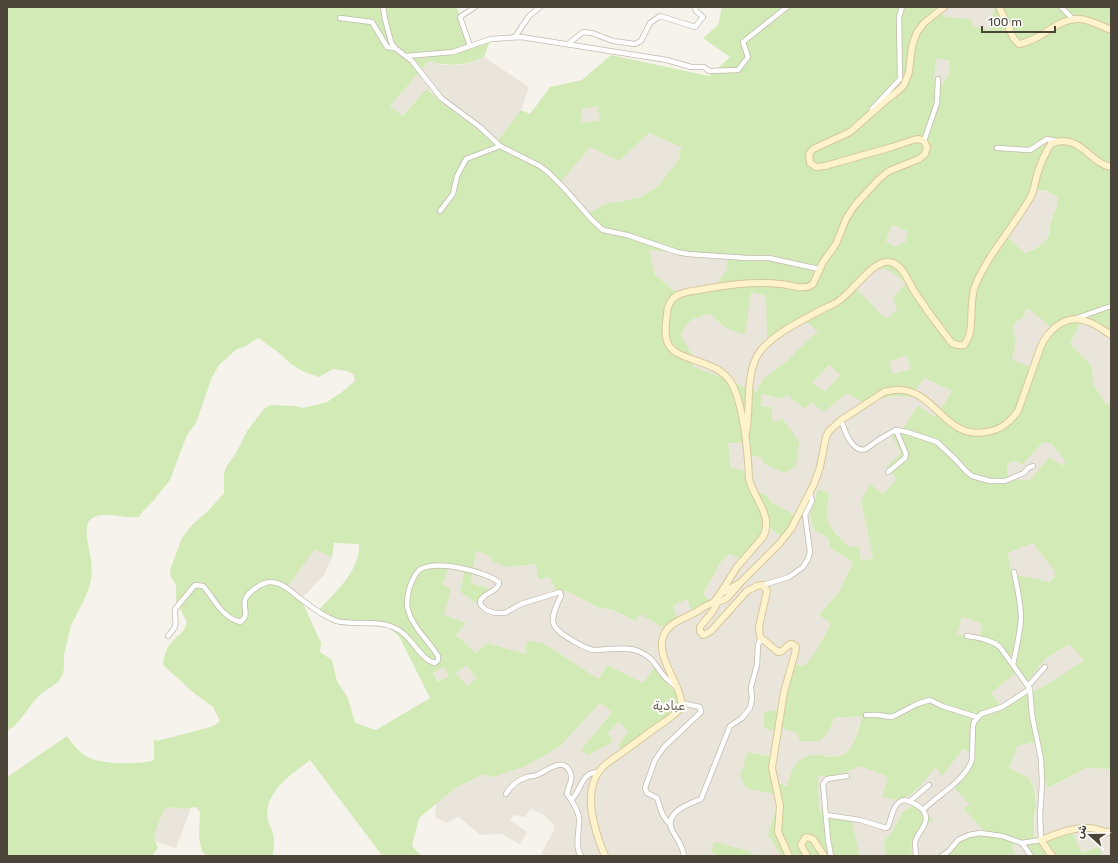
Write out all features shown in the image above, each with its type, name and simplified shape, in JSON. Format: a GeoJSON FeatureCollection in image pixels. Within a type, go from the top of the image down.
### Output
{"type":"FeatureCollection","features":[{"type":"Feature","properties":{"kind":"street"},"geometry":{"type":"LineString","coordinates":[[383,7],[391,42],[395,48],[412,61],[441,98],[480,127],[500,146],[540,166],[549,173],[598,226],[608,232],[627,235],[676,252],[747,258],[769,258],[819,269]]}},
{"type":"Feature","properties":{"kind":"street"},"geometry":{"type":"LineString","coordinates":[[470,46],[460,17],[475,7]]}},
{"type":"Feature","properties":{"kind":"street"},"geometry":{"type":"LineString","coordinates":[[515,37],[530,16],[540,7]]}},
{"type":"Feature","properties":{"kind":"street"},"geometry":{"type":"LineString","coordinates":[[568,44],[583,32],[592,33],[613,41],[635,44],[641,41],[650,23],[660,16],[696,26],[703,17],[696,11],[696,7]]}},
{"type":"Feature","properties":{"kind":"street"},"geometry":{"type":"LineString","coordinates":[[406,56],[453,52],[491,39],[521,37],[667,60],[691,67],[704,67],[709,71],[738,70],[748,57],[743,42],[787,7]]}},
{"type":"Feature","properties":{"kind":"street"},"geometry":{"type":"LineString","coordinates":[[872,112],[872,109],[900,78],[899,17],[902,7]]}},
{"type":"Feature","properties":{"kind":"street"},"geometry":{"type":"LineString","coordinates":[[810,494],[812,501],[806,512],[805,519],[810,552],[803,567],[789,577],[756,586],[747,591],[711,631],[706,634],[702,634],[700,627],[713,611],[720,594],[737,567],[763,537],[767,526],[766,515],[750,486],[745,437],[735,390],[728,378],[718,369],[676,353],[669,346],[666,337],[668,306],[671,299],[681,293],[739,284],[774,284],[806,288],[813,284],[823,262],[836,244],[846,219],[854,205],[879,178],[889,171],[919,158],[925,154],[927,147],[924,141],[919,139],[913,140],[892,148],[825,166],[816,166],[810,163],[809,154],[813,148],[850,132],[904,84],[909,72],[912,46],[917,32],[924,23],[944,7]]}},
{"type":"Feature","properties":{"kind":"street"},"geometry":{"type":"LineString","coordinates":[[999,7],[1014,39],[1019,44],[1042,36],[1070,19],[1088,21],[1111,30]]}},
{"type":"Feature","properties":{"kind":"street"},"geometry":{"type":"LineString","coordinates":[[1061,7],[1072,19]]}},
{"type":"Feature","properties":{"kind":"street"},"geometry":{"type":"LineString","coordinates":[[340,18],[372,22],[387,46],[395,48]]}},
{"type":"Feature","properties":{"kind":"street"},"geometry":{"type":"LineString","coordinates":[[924,141],[937,103],[938,79]]}},
{"type":"Feature","properties":{"kind":"street"},"geometry":{"type":"LineString","coordinates":[[997,148],[1030,150],[1047,139],[1069,142],[1081,146],[1100,163],[1111,167]]}},
{"type":"Feature","properties":{"kind":"street"},"geometry":{"type":"LineString","coordinates":[[745,437],[749,416],[748,399],[750,377],[757,356],[762,348],[777,336],[841,300],[879,264],[888,261],[896,264],[902,269],[914,291],[941,330],[958,346],[964,345],[967,341],[970,328],[972,294],[977,280],[987,261],[1031,196],[1038,172],[1049,148],[1054,142],[1061,141]]}},
{"type":"Feature","properties":{"kind":"street"},"geometry":{"type":"LineString","coordinates":[[440,211],[453,194],[457,176],[466,159],[500,146]]}},
{"type":"Feature","properties":{"kind":"street"},"geometry":{"type":"LineString","coordinates":[[605,856],[592,810],[590,795],[598,772],[605,765],[665,722],[677,711],[681,703],[681,695],[670,674],[663,655],[662,642],[667,629],[673,623],[727,598],[785,537],[810,494],[820,467],[826,437],[834,426],[884,392],[902,390],[920,396],[960,429],[982,433],[1003,427],[1018,411],[1046,336],[1053,328],[1062,322],[1073,320],[1111,306]]}},
{"type":"Feature","properties":{"kind":"street"},"geometry":{"type":"LineString","coordinates":[[1073,320],[1085,320],[1111,335]]}},
{"type":"Feature","properties":{"kind":"street"},"geometry":{"type":"LineString","coordinates":[[841,420],[847,437],[852,445],[859,449],[865,449],[896,430],[907,432],[936,442],[956,459],[966,472],[972,476],[990,481],[1005,481],[1024,473],[1028,468],[1034,466]]}},
{"type":"Feature","properties":{"kind":"street"},"geometry":{"type":"LineString","coordinates":[[888,472],[905,458],[906,454],[896,430]]}},
{"type":"Feature","properties":{"kind":"street"},"geometry":{"type":"LineString","coordinates":[[168,636],[175,627],[176,621],[174,612],[176,606],[196,586],[203,586],[219,608],[240,622],[244,620],[246,615],[246,597],[261,584],[272,582],[288,588],[304,602],[334,620],[381,624],[399,629],[406,634],[425,657],[435,663],[438,660],[438,656],[414,623],[408,612],[407,607],[409,589],[418,571],[428,566],[458,567],[489,577],[498,582],[499,584],[497,589],[483,596],[480,602],[484,608],[495,613],[505,613],[521,604],[560,592],[561,596],[553,616],[554,623],[559,632],[592,650],[629,649],[638,651],[653,660],[665,677],[677,687]]}},
{"type":"Feature","properties":{"kind":"street"},"geometry":{"type":"LineString","coordinates":[[1013,664],[1021,617],[1019,596],[1014,572]]}},
{"type":"Feature","properties":{"kind":"street"},"geometry":{"type":"LineString","coordinates":[[720,594],[741,582]]}},
{"type":"Feature","properties":{"kind":"street"},"geometry":{"type":"LineString","coordinates":[[763,585],[767,591],[759,627],[759,634],[761,638],[778,652],[782,651],[790,644],[796,647],[784,692],[772,768],[780,806],[778,832],[787,855]]}},
{"type":"Feature","properties":{"kind":"street"},"geometry":{"type":"LineString","coordinates":[[967,636],[984,639],[1000,647],[1029,687],[1032,715],[1041,759],[1041,840],[1052,856]]}},
{"type":"Feature","properties":{"kind":"street"},"geometry":{"type":"LineString","coordinates":[[670,824],[675,813],[682,807],[701,799],[730,726],[742,718],[750,708],[752,699],[751,687],[757,664],[758,645],[761,638]]}},
{"type":"Feature","properties":{"kind":"street"},"geometry":{"type":"LineString","coordinates":[[923,810],[960,780],[970,764],[972,760],[973,726],[977,717],[1002,707],[1029,687],[1045,667]]}},
{"type":"Feature","properties":{"kind":"street"},"geometry":{"type":"LineString","coordinates":[[866,715],[891,717],[917,704],[930,700],[942,706],[977,717]]}},
{"type":"Feature","properties":{"kind":"street"},"geometry":{"type":"LineString","coordinates":[[681,703],[700,707],[701,712],[664,747],[655,760],[645,788],[646,793],[657,798],[661,813],[665,820],[670,824],[682,846],[684,856]]}},
{"type":"Feature","properties":{"kind":"street"},"geometry":{"type":"LineString","coordinates":[[506,794],[518,781],[528,776],[539,774],[558,765],[564,765],[569,769],[572,780],[567,794],[577,811],[579,824],[578,852],[581,856]]}},
{"type":"Feature","properties":{"kind":"street"},"geometry":{"type":"LineString","coordinates":[[570,798],[573,798],[577,794],[589,774],[598,772]]}},
{"type":"Feature","properties":{"kind":"street"},"geometry":{"type":"LineString","coordinates":[[831,856],[823,788],[824,781],[827,779],[847,776]]}},
{"type":"Feature","properties":{"kind":"street"},"geometry":{"type":"LineString","coordinates":[[910,801],[929,785]]}},
{"type":"Feature","properties":{"kind":"street"},"geometry":{"type":"LineString","coordinates":[[826,815],[860,820],[886,828],[888,827],[898,802],[905,800],[910,801],[923,810],[926,816],[926,823],[918,834],[915,843],[916,856]]}},
{"type":"Feature","properties":{"kind":"street"},"geometry":{"type":"LineString","coordinates":[[942,856],[949,851],[958,840],[969,835],[980,833],[1002,836],[1022,843],[1041,840],[1067,830],[1077,828],[1091,828],[1107,833],[1111,832]]}},
{"type":"Feature","properties":{"kind":"street"},"geometry":{"type":"LineString","coordinates":[[807,856],[801,845],[807,837],[815,841],[824,856]]}},
{"type":"Feature","properties":{"kind":"street"},"geometry":{"type":"LineString","coordinates":[[1022,843],[1030,856]]}},
{"type":"Feature","properties":{"kind":"shaded area"},"geometry":{"type":"Polygon","coordinates":[[[933,7],[994,7],[990,30],[974,26],[971,19],[946,17],[933,7]]]}},
{"type":"Feature","properties":{"kind":"shaded area"},"geometry":{"type":"Polygon","coordinates":[[[484,57],[529,87],[521,110],[496,143],[442,103],[428,89],[401,116],[390,106],[429,61],[442,65],[461,65],[484,57]]]}},
{"type":"Feature","properties":{"kind":"shaded area"},"geometry":{"type":"Polygon","coordinates":[[[936,59],[950,59],[950,72],[942,85],[934,79],[936,59]]]}},
{"type":"Feature","properties":{"kind":"shaded area"},"geometry":{"type":"Polygon","coordinates":[[[597,106],[600,120],[580,123],[582,109],[597,106]]]}},
{"type":"Feature","properties":{"kind":"shaded area"},"geometry":{"type":"Polygon","coordinates":[[[649,133],[681,147],[679,159],[658,186],[641,197],[605,204],[589,214],[561,182],[590,147],[619,161],[649,133]]]}},
{"type":"Feature","properties":{"kind":"shaded area"},"geometry":{"type":"Polygon","coordinates":[[[1034,189],[1052,193],[1057,197],[1058,204],[1057,210],[1052,216],[1047,239],[1040,246],[1025,253],[1006,236],[1034,189]]]}},
{"type":"Feature","properties":{"kind":"shaded area"},"geometry":{"type":"Polygon","coordinates":[[[891,225],[908,232],[905,242],[895,247],[886,241],[891,225]]]}},
{"type":"Feature","properties":{"kind":"shaded area"},"geometry":{"type":"Polygon","coordinates":[[[649,249],[729,258],[727,269],[715,286],[701,293],[678,294],[655,275],[649,249]]]}},
{"type":"Feature","properties":{"kind":"shaded area"},"geometry":{"type":"Polygon","coordinates":[[[883,268],[889,270],[906,283],[893,298],[897,310],[886,320],[854,287],[876,269],[883,268]]]}},
{"type":"Feature","properties":{"kind":"shaded area"},"geometry":{"type":"Polygon","coordinates":[[[751,292],[766,296],[819,331],[788,360],[763,379],[757,392],[693,366],[694,359],[681,335],[685,325],[694,318],[711,314],[721,325],[751,292]]]}},
{"type":"Feature","properties":{"kind":"shaded area"},"geometry":{"type":"Polygon","coordinates":[[[1027,308],[1051,327],[1044,333],[1037,345],[1031,367],[1012,361],[1016,342],[1013,325],[1023,317],[1027,308]]]}},
{"type":"Feature","properties":{"kind":"shaded area"},"geometry":{"type":"Polygon","coordinates":[[[1081,321],[1101,331],[1111,339],[1111,404],[1106,404],[1093,384],[1092,366],[1070,344],[1081,321]]]}},
{"type":"Feature","properties":{"kind":"shaded area"},"geometry":{"type":"Polygon","coordinates":[[[907,356],[911,369],[893,374],[889,361],[907,356]]]}},
{"type":"Feature","properties":{"kind":"shaded area"},"geometry":{"type":"Polygon","coordinates":[[[829,365],[840,375],[825,393],[812,383],[829,365]]]}},
{"type":"Feature","properties":{"kind":"shaded area"},"geometry":{"type":"Polygon","coordinates":[[[924,378],[952,391],[935,417],[901,453],[897,479],[864,515],[873,558],[861,561],[829,525],[825,511],[830,494],[818,489],[810,514],[814,530],[828,538],[831,549],[853,562],[839,592],[819,615],[831,624],[814,654],[804,666],[792,663],[777,727],[797,733],[829,731],[834,718],[862,716],[852,747],[845,754],[833,757],[819,755],[790,775],[788,786],[773,781],[772,757],[748,752],[778,795],[775,812],[780,855],[753,856],[751,852],[714,843],[711,852],[720,856],[546,856],[541,854],[554,830],[554,825],[544,815],[531,809],[525,817],[514,815],[510,820],[527,832],[520,844],[501,834],[481,835],[458,817],[447,823],[435,817],[436,803],[455,788],[581,723],[600,703],[612,711],[582,750],[608,733],[619,722],[628,732],[673,689],[661,673],[643,683],[607,665],[599,679],[542,643],[525,655],[487,643],[476,653],[456,635],[465,623],[443,615],[451,589],[443,584],[448,569],[464,572],[460,592],[489,588],[471,583],[476,551],[490,556],[506,567],[536,564],[538,580],[549,577],[560,599],[567,591],[597,607],[613,610],[634,621],[640,614],[677,620],[673,605],[688,599],[692,616],[712,603],[703,595],[721,562],[729,554],[756,546],[769,527],[781,537],[795,515],[771,502],[767,496],[752,488],[743,470],[731,468],[728,443],[750,443],[773,423],[761,406],[762,394],[782,399],[787,394],[804,408],[811,402],[847,393],[864,403],[892,396],[911,397],[924,378]]]}},
{"type":"Feature","properties":{"kind":"shaded area"},"geometry":{"type":"Polygon","coordinates":[[[1042,443],[1051,443],[1065,461],[1063,466],[1049,458],[1030,480],[1014,480],[1008,478],[1007,464],[1017,461],[1022,465],[1042,443]]]}},
{"type":"Feature","properties":{"kind":"shaded area"},"geometry":{"type":"Polygon","coordinates":[[[1033,543],[1055,572],[1055,576],[1051,581],[1047,582],[1023,576],[1012,576],[1008,553],[1033,543]]]}},
{"type":"Feature","properties":{"kind":"shaded area"},"geometry":{"type":"Polygon","coordinates":[[[315,548],[332,558],[324,575],[301,599],[286,589],[315,548]]]}},
{"type":"Feature","properties":{"kind":"shaded area"},"geometry":{"type":"Polygon","coordinates":[[[962,617],[982,624],[978,638],[957,634],[962,617]]]}},
{"type":"Feature","properties":{"kind":"shaded area"},"geometry":{"type":"Polygon","coordinates":[[[1070,644],[1084,660],[1050,683],[1002,707],[991,693],[1016,673],[1027,683],[1044,660],[1070,644]]]}},
{"type":"Feature","properties":{"kind":"shaded area"},"geometry":{"type":"Polygon","coordinates":[[[466,665],[477,678],[467,687],[456,673],[466,665]]]}},
{"type":"Feature","properties":{"kind":"shaded area"},"geometry":{"type":"Polygon","coordinates":[[[444,667],[449,676],[439,682],[433,673],[444,667]]]}},
{"type":"Feature","properties":{"kind":"shaded area"},"geometry":{"type":"Polygon","coordinates":[[[1034,742],[1049,788],[1086,768],[1111,769],[1111,856],[1102,856],[1098,846],[1082,853],[1071,829],[1034,837],[1036,800],[1034,788],[1029,778],[1009,768],[1018,746],[1034,742]]]}},
{"type":"Feature","properties":{"kind":"shaded area"},"geometry":{"type":"Polygon","coordinates":[[[963,749],[975,754],[971,804],[963,808],[983,830],[945,856],[913,856],[911,844],[913,835],[903,812],[892,832],[884,841],[885,856],[860,856],[851,819],[819,810],[818,776],[836,777],[859,765],[888,777],[913,794],[935,767],[942,775],[963,749]]]}},
{"type":"Feature","properties":{"kind":"shaded area"},"geometry":{"type":"Polygon","coordinates":[[[166,807],[185,809],[191,808],[176,848],[157,842],[154,837],[160,818],[166,807]]]}},
{"type":"Feature","properties":{"kind":"shaded area"},"geometry":{"type":"Polygon","coordinates":[[[1019,841],[1027,856],[1015,856],[1012,846],[1019,841]]]}},
{"type":"Feature","properties":{"kind":"green space"},"geometry":{"type":"Polygon","coordinates":[[[7,7],[456,7],[468,34],[470,43],[490,41],[484,57],[457,65],[429,61],[390,106],[402,116],[427,89],[442,103],[496,143],[521,110],[530,114],[550,87],[582,80],[611,55],[709,76],[730,57],[703,38],[718,25],[722,7],[933,7],[946,17],[971,19],[974,26],[990,30],[994,7],[1111,7],[1111,339],[1101,331],[1081,321],[1070,344],[1092,366],[1093,384],[1106,404],[1111,404],[1111,769],[1086,768],[1048,788],[1034,742],[1018,746],[1009,768],[1029,778],[1034,788],[1036,806],[1034,817],[1034,837],[1071,829],[1082,853],[1099,846],[1102,856],[1027,856],[1019,841],[1012,846],[1015,856],[945,856],[967,832],[983,830],[963,808],[970,804],[955,789],[975,754],[963,749],[942,776],[935,767],[913,793],[907,797],[899,799],[891,799],[882,796],[888,777],[859,766],[836,777],[818,776],[819,810],[851,819],[860,856],[778,856],[780,854],[768,835],[775,812],[778,795],[746,788],[740,776],[748,752],[772,757],[773,781],[787,786],[791,773],[801,759],[812,755],[833,757],[843,755],[849,750],[854,741],[862,716],[834,718],[829,731],[820,741],[800,741],[797,733],[777,727],[775,731],[764,728],[764,712],[781,710],[791,663],[804,666],[814,654],[831,624],[819,615],[839,592],[853,562],[831,549],[828,538],[814,530],[810,514],[818,489],[830,494],[826,512],[832,529],[849,547],[859,546],[861,561],[873,558],[861,501],[870,484],[883,494],[897,479],[886,467],[901,453],[889,431],[899,434],[918,406],[935,417],[952,391],[924,378],[911,397],[892,396],[864,403],[847,393],[824,412],[811,402],[805,409],[787,395],[782,399],[762,394],[761,406],[771,407],[773,423],[782,419],[792,431],[799,443],[796,466],[785,473],[764,464],[762,458],[751,455],[750,443],[728,443],[731,468],[743,470],[752,488],[767,496],[771,502],[795,515],[781,537],[769,527],[756,546],[740,558],[729,554],[721,562],[703,594],[712,603],[692,616],[688,599],[673,605],[677,620],[662,627],[640,614],[635,621],[613,610],[597,607],[567,591],[560,599],[549,577],[538,580],[536,564],[506,567],[494,562],[490,556],[476,551],[471,583],[489,588],[477,603],[460,592],[464,572],[448,569],[443,584],[451,589],[444,615],[466,623],[456,635],[476,653],[487,643],[525,654],[527,641],[543,643],[599,679],[607,665],[643,683],[656,666],[677,693],[679,707],[624,752],[618,745],[628,732],[619,722],[608,733],[613,742],[588,755],[581,750],[612,712],[600,703],[560,746],[526,766],[492,777],[484,774],[455,788],[419,818],[412,846],[421,856],[383,856],[310,760],[280,785],[270,801],[267,810],[268,820],[274,837],[273,856],[207,856],[202,851],[199,838],[200,812],[196,807],[185,809],[166,807],[160,818],[154,837],[158,848],[152,856],[7,856],[7,777],[67,736],[81,753],[88,758],[114,763],[141,763],[154,760],[154,739],[157,741],[214,726],[220,721],[213,707],[194,693],[163,665],[168,648],[182,632],[187,622],[176,601],[176,585],[171,577],[170,570],[182,538],[192,525],[208,511],[224,493],[224,474],[226,467],[236,453],[247,431],[263,410],[270,405],[295,406],[303,408],[327,402],[355,381],[353,374],[347,371],[333,369],[319,377],[304,372],[291,364],[278,352],[258,338],[244,347],[237,349],[219,365],[212,377],[196,423],[187,435],[170,480],[139,517],[100,515],[95,516],[88,523],[87,539],[92,572],[91,581],[71,626],[64,653],[64,668],[62,676],[58,682],[40,695],[17,723],[7,732],[7,7]],[[936,59],[934,79],[942,85],[950,72],[950,60],[936,59]],[[597,106],[582,109],[581,123],[600,120],[597,106]],[[649,133],[619,161],[590,147],[561,182],[589,213],[605,204],[641,197],[658,186],[679,159],[681,147],[649,133]],[[1033,189],[1006,236],[1025,253],[1043,244],[1048,237],[1051,220],[1057,207],[1057,197],[1047,191],[1033,189]],[[892,225],[886,241],[895,247],[905,242],[908,232],[892,225]],[[649,250],[655,275],[678,294],[701,293],[715,286],[727,269],[728,258],[649,250]],[[876,269],[854,287],[886,319],[897,310],[893,298],[906,283],[889,271],[885,269],[876,269]],[[751,292],[745,334],[726,328],[711,314],[689,322],[681,335],[694,359],[693,366],[757,392],[763,379],[788,360],[818,331],[802,319],[779,339],[767,342],[766,296],[751,292]],[[1027,308],[1023,317],[1013,325],[1016,342],[1012,360],[1031,367],[1040,340],[1051,327],[1027,308]],[[907,356],[889,361],[893,374],[911,369],[907,356]],[[829,365],[812,383],[825,392],[840,375],[829,365]],[[1042,443],[1022,465],[1017,461],[1007,464],[1008,478],[1014,480],[1030,480],[1049,457],[1063,466],[1065,461],[1051,443],[1042,443]],[[334,543],[332,558],[315,549],[286,589],[301,599],[321,643],[320,652],[332,660],[337,681],[348,698],[355,723],[376,730],[430,698],[400,638],[394,632],[381,626],[344,622],[317,612],[338,590],[351,573],[358,554],[359,544],[334,543]],[[1033,543],[1008,553],[1012,576],[1023,576],[1049,582],[1054,578],[1055,572],[1033,543]],[[962,617],[957,634],[979,638],[982,624],[962,617]],[[1069,644],[1044,660],[1027,683],[1016,673],[991,693],[1002,707],[1050,683],[1084,660],[1069,644]],[[466,665],[456,673],[467,686],[477,678],[466,665]],[[444,667],[433,673],[438,682],[449,676],[444,667]]]}},
{"type":"Feature","properties":{"kind":"green space"},"geometry":{"type":"Polygon","coordinates":[[[914,805],[934,819],[919,830],[913,838],[913,856],[885,856],[884,841],[892,832],[903,812],[914,805]]]}},
{"type":"Feature","properties":{"kind":"green space"},"geometry":{"type":"Polygon","coordinates":[[[714,842],[752,852],[753,856],[720,856],[711,852],[714,842]]]}},
{"type":"Feature","properties":{"kind":"district","name":"عبادية"},"geometry":{"type":"Point","coordinates":[669,705]}}]}
